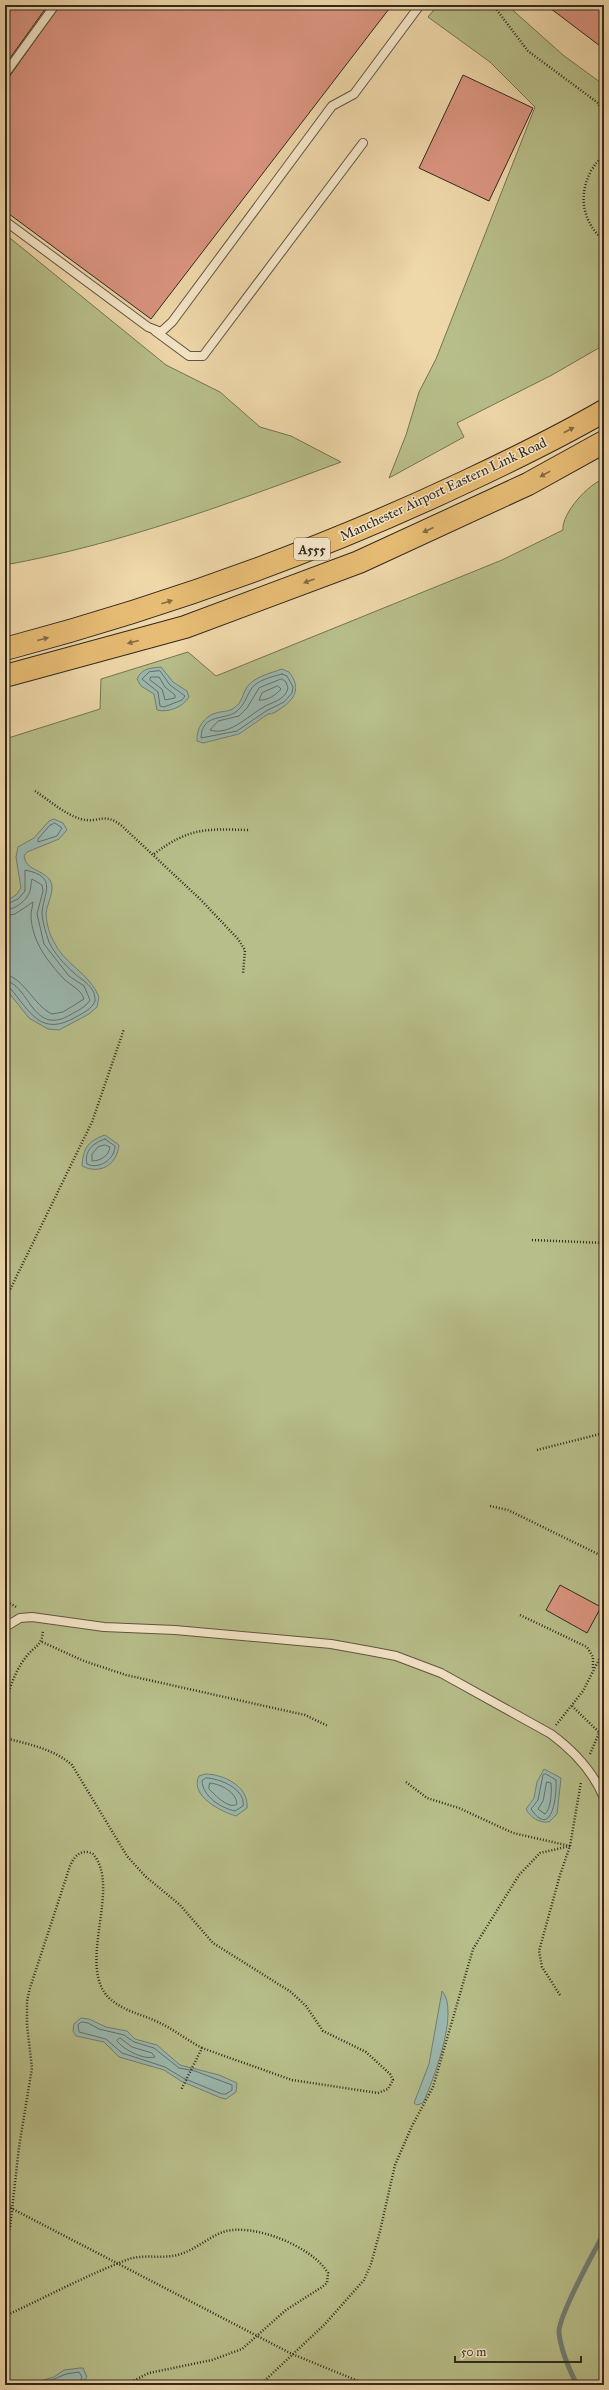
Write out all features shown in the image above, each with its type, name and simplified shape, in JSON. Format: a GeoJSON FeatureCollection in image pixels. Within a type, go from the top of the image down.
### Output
{"type":"FeatureCollection","features":[{"type":"Feature","properties":{"kind":"highway","name":"Manchester Airport Eastern Link Road"},"geometry":{"type":"LineString","coordinates":[[5,649],[77,630],[178,598],[351,534],[506,462],[604,411]]}},
{"type":"Feature","properties":{"kind":"highway","name":"Manchester Airport Eastern Link Road"},"geometry":{"type":"LineString","coordinates":[[5,676],[185,627],[359,562],[528,484],[604,442]]}},
{"type":"Feature","properties":{"kind":"lane"},"geometry":{"type":"LineString","coordinates":[[5,74],[55,5]]}},
{"type":"Feature","properties":{"kind":"lane"},"geometry":{"type":"LineString","coordinates":[[154,331],[161,332],[172,322],[332,106],[354,94],[420,5]]}},
{"type":"Feature","properties":{"kind":"lane"},"geometry":{"type":"LineString","coordinates":[[5,221],[189,356],[203,356],[363,143]]}},
{"type":"Feature","properties":{"kind":"lane"},"geometry":{"type":"LineString","coordinates":[[5,1627],[20,1618],[32,1617],[104,1627],[175,1630],[331,1644],[396,1656],[441,1673],[551,1734],[567,1746],[585,1765],[604,1798]]}},
{"type":"Feature","properties":{"kind":"path"},"geometry":{"type":"LineString","coordinates":[[493,5],[528,51],[598,103],[604,117]]}},
{"type":"Feature","properties":{"kind":"path"},"geometry":{"type":"LineString","coordinates":[[604,158],[596,163],[590,174],[583,190],[582,200],[589,221],[604,241]]}},
{"type":"Feature","properties":{"kind":"path"},"geometry":{"type":"LineString","coordinates":[[35,791],[71,815],[81,819],[111,818],[154,854],[243,944],[245,964],[243,974]]}},
{"type":"Feature","properties":{"kind":"path"},"geometry":{"type":"LineString","coordinates":[[154,854],[178,838],[198,831],[249,830]]}},
{"type":"Feature","properties":{"kind":"path"},"geometry":{"type":"LineString","coordinates":[[5,1300],[92,1122],[124,1029]]}},
{"type":"Feature","properties":{"kind":"path"},"geometry":{"type":"LineString","coordinates":[[532,1240],[604,1243]]}},
{"type":"Feature","properties":{"kind":"path"},"geometry":{"type":"LineString","coordinates":[[537,1450],[604,1434]]}},
{"type":"Feature","properties":{"kind":"path"},"geometry":{"type":"LineString","coordinates":[[490,1506],[508,1510],[604,1557]]}},
{"type":"Feature","properties":{"kind":"path"},"geometry":{"type":"LineString","coordinates":[[5,1600],[32,1617],[44,1629],[42,1642],[26,1657],[6,1693],[5,1706]]}},
{"type":"Feature","properties":{"kind":"path"},"geometry":{"type":"LineString","coordinates":[[520,1615],[587,1647],[593,1658],[593,1670]]}},
{"type":"Feature","properties":{"kind":"path"},"geometry":{"type":"LineString","coordinates":[[42,1642],[78,1659],[126,1675],[305,1715],[328,1726]]}},
{"type":"Feature","properties":{"kind":"path"},"geometry":{"type":"LineString","coordinates":[[551,1734],[558,1721],[572,1706],[604,1650]]}},
{"type":"Feature","properties":{"kind":"path"},"geometry":{"type":"LineString","coordinates":[[572,1706],[604,1737]]}},
{"type":"Feature","properties":{"kind":"path"},"geometry":{"type":"LineString","coordinates":[[5,1738],[42,1748],[64,1758],[72,1765],[127,1856],[145,1876],[180,1905],[213,1943],[291,1992],[306,2006],[323,2031],[366,2052],[390,2074],[393,2080],[388,2090],[378,2093],[306,2083],[279,2076],[202,2048],[160,2023],[122,2008],[108,1996],[103,1989],[98,1975],[97,1958],[102,1903],[102,1875],[96,1857],[93,1854],[84,1852],[78,1854],[70,1866],[28,1994],[27,2025],[32,2068],[19,2147],[13,2210],[10,2228],[5,2241]]}},
{"type":"Feature","properties":{"kind":"path"},"geometry":{"type":"LineString","coordinates":[[406,1782],[431,1799],[459,1808],[513,1832],[570,1846]]}},
{"type":"Feature","properties":{"kind":"path"},"geometry":{"type":"LineString","coordinates":[[560,1995],[542,1967],[539,1951],[560,1875],[570,1846]]}},
{"type":"Feature","properties":{"kind":"path"},"geometry":{"type":"LineString","coordinates":[[260,2385],[324,2325],[364,2280],[378,2238],[395,2165],[412,2126],[433,2087],[473,1948],[519,1875],[540,1853],[570,1846]]}},
{"type":"Feature","properties":{"kind":"path"},"geometry":{"type":"LineString","coordinates":[[181,2090],[202,2048]]}},
{"type":"Feature","properties":{"kind":"path"},"geometry":{"type":"LineString","coordinates":[[5,2206],[292,2354],[368,2385]]}},
{"type":"Feature","properties":{"kind":"path"},"geometry":{"type":"LineString","coordinates":[[5,2316],[137,2257],[178,2255],[223,2232],[242,2229],[268,2235],[303,2249],[326,2269],[328,2273],[327,2283],[286,2310],[242,2349],[224,2357],[149,2373],[125,2385]]}},
{"type":"Feature","properties":{"kind":"path"},"geometry":{"type":"LineString","coordinates":[[579,2385],[585,2382],[601,2385]]}},
{"type":"Feature","properties":{"kind":"green space"},"geometry":{"type":"Polygon","coordinates":[[[438,5],[507,5],[563,55],[604,85],[604,345],[552,375],[457,423],[464,437],[389,478],[406,435],[419,392],[436,359],[535,107],[490,62],[428,17],[438,5]]]}},
{"type":"Feature","properties":{"kind":"green space"},"geometry":{"type":"Polygon","coordinates":[[[5,234],[166,365],[220,392],[260,427],[291,436],[341,462],[217,507],[133,534],[91,546],[5,565],[5,234]]]}},
{"type":"Feature","properties":{"kind":"green space"},"geometry":{"type":"Polygon","coordinates":[[[604,479],[604,2385],[5,2385],[5,739],[100,709],[101,679],[188,652],[216,676],[502,560],[563,530],[566,516],[577,500],[591,486],[604,479]]]}},
{"type":"Feature","properties":{"kind":"water"},"geometry":{"type":"Polygon","coordinates":[[[161,667],[173,682],[187,691],[189,697],[183,704],[166,711],[157,710],[154,694],[141,686],[137,679],[141,673],[150,668],[161,667]]]}},
{"type":"Feature","properties":{"kind":"water"},"geometry":{"type":"Polygon","coordinates":[[[282,669],[289,672],[295,683],[295,692],[290,701],[274,713],[268,714],[239,734],[203,743],[197,741],[199,728],[204,720],[216,713],[228,711],[237,706],[250,684],[263,676],[282,669]]]}},
{"type":"Feature","properties":{"kind":"water"},"geometry":{"type":"Polygon","coordinates":[[[54,819],[63,823],[67,830],[59,839],[27,852],[24,856],[25,861],[28,865],[47,876],[52,884],[52,892],[46,913],[50,934],[57,948],[63,956],[89,981],[99,997],[97,1007],[89,1014],[59,1030],[48,1029],[29,1018],[5,988],[5,902],[16,895],[21,888],[16,857],[18,847],[34,838],[49,821],[54,819]]]}},
{"type":"Feature","properties":{"kind":"water"},"geometry":{"type":"Polygon","coordinates":[[[105,1135],[119,1145],[115,1158],[111,1163],[101,1169],[89,1169],[82,1166],[85,1150],[94,1140],[105,1135]]]}},
{"type":"Feature","properties":{"kind":"water"},"geometry":{"type":"Polygon","coordinates":[[[544,1769],[561,1778],[557,1814],[549,1822],[542,1822],[536,1819],[530,1815],[526,1809],[534,1798],[537,1782],[544,1769]]]}},
{"type":"Feature","properties":{"kind":"water"},"geometry":{"type":"Polygon","coordinates":[[[205,1774],[219,1776],[234,1783],[244,1793],[247,1800],[247,1808],[236,1816],[223,1811],[208,1802],[199,1790],[197,1783],[199,1776],[205,1774]]]}},
{"type":"Feature","properties":{"kind":"water"},"geometry":{"type":"Polygon","coordinates":[[[442,1991],[447,2001],[447,2029],[433,2079],[423,2103],[417,2105],[414,2103],[429,2064],[442,1991]]]}},
{"type":"Feature","properties":{"kind":"water"},"geometry":{"type":"Polygon","coordinates":[[[81,2018],[89,2019],[106,2027],[127,2031],[135,2039],[157,2045],[180,2065],[219,2075],[237,2083],[236,2092],[226,2099],[221,2098],[181,2081],[164,2070],[119,2057],[104,2042],[76,2036],[73,2031],[74,2024],[81,2018]]]}},
{"type":"Feature","properties":{"kind":"water"},"geometry":{"type":"Polygon","coordinates":[[[83,2368],[87,2377],[80,2385],[27,2385],[54,2377],[64,2370],[83,2368]]]}},
{"type":"Feature","properties":{"kind":"building"},"geometry":{"type":"Polygon","coordinates":[[[5,5],[48,5],[5,65],[5,5]]]}},
{"type":"Feature","properties":{"kind":"building"},"geometry":{"type":"Polygon","coordinates":[[[60,5],[392,5],[151,319],[5,211],[5,79],[9,77],[60,5]]]}},
{"type":"Feature","properties":{"kind":"building"},"geometry":{"type":"Polygon","coordinates":[[[546,5],[604,5],[604,49],[546,5]]]}},
{"type":"Feature","properties":{"kind":"building"},"geometry":{"type":"Polygon","coordinates":[[[463,75],[533,108],[489,201],[419,168],[463,75]]]}},
{"type":"Feature","properties":{"kind":"building"},"geometry":{"type":"Polygon","coordinates":[[[560,1585],[601,1607],[587,1633],[546,1610],[560,1585]]]}},
{"type":"Feature","properties":{"kind":"waterway"},"geometry":{"type":"LineString","coordinates":[[577,2385],[563,2353],[559,2333],[560,2325],[577,2284],[604,2233]]}}]}
